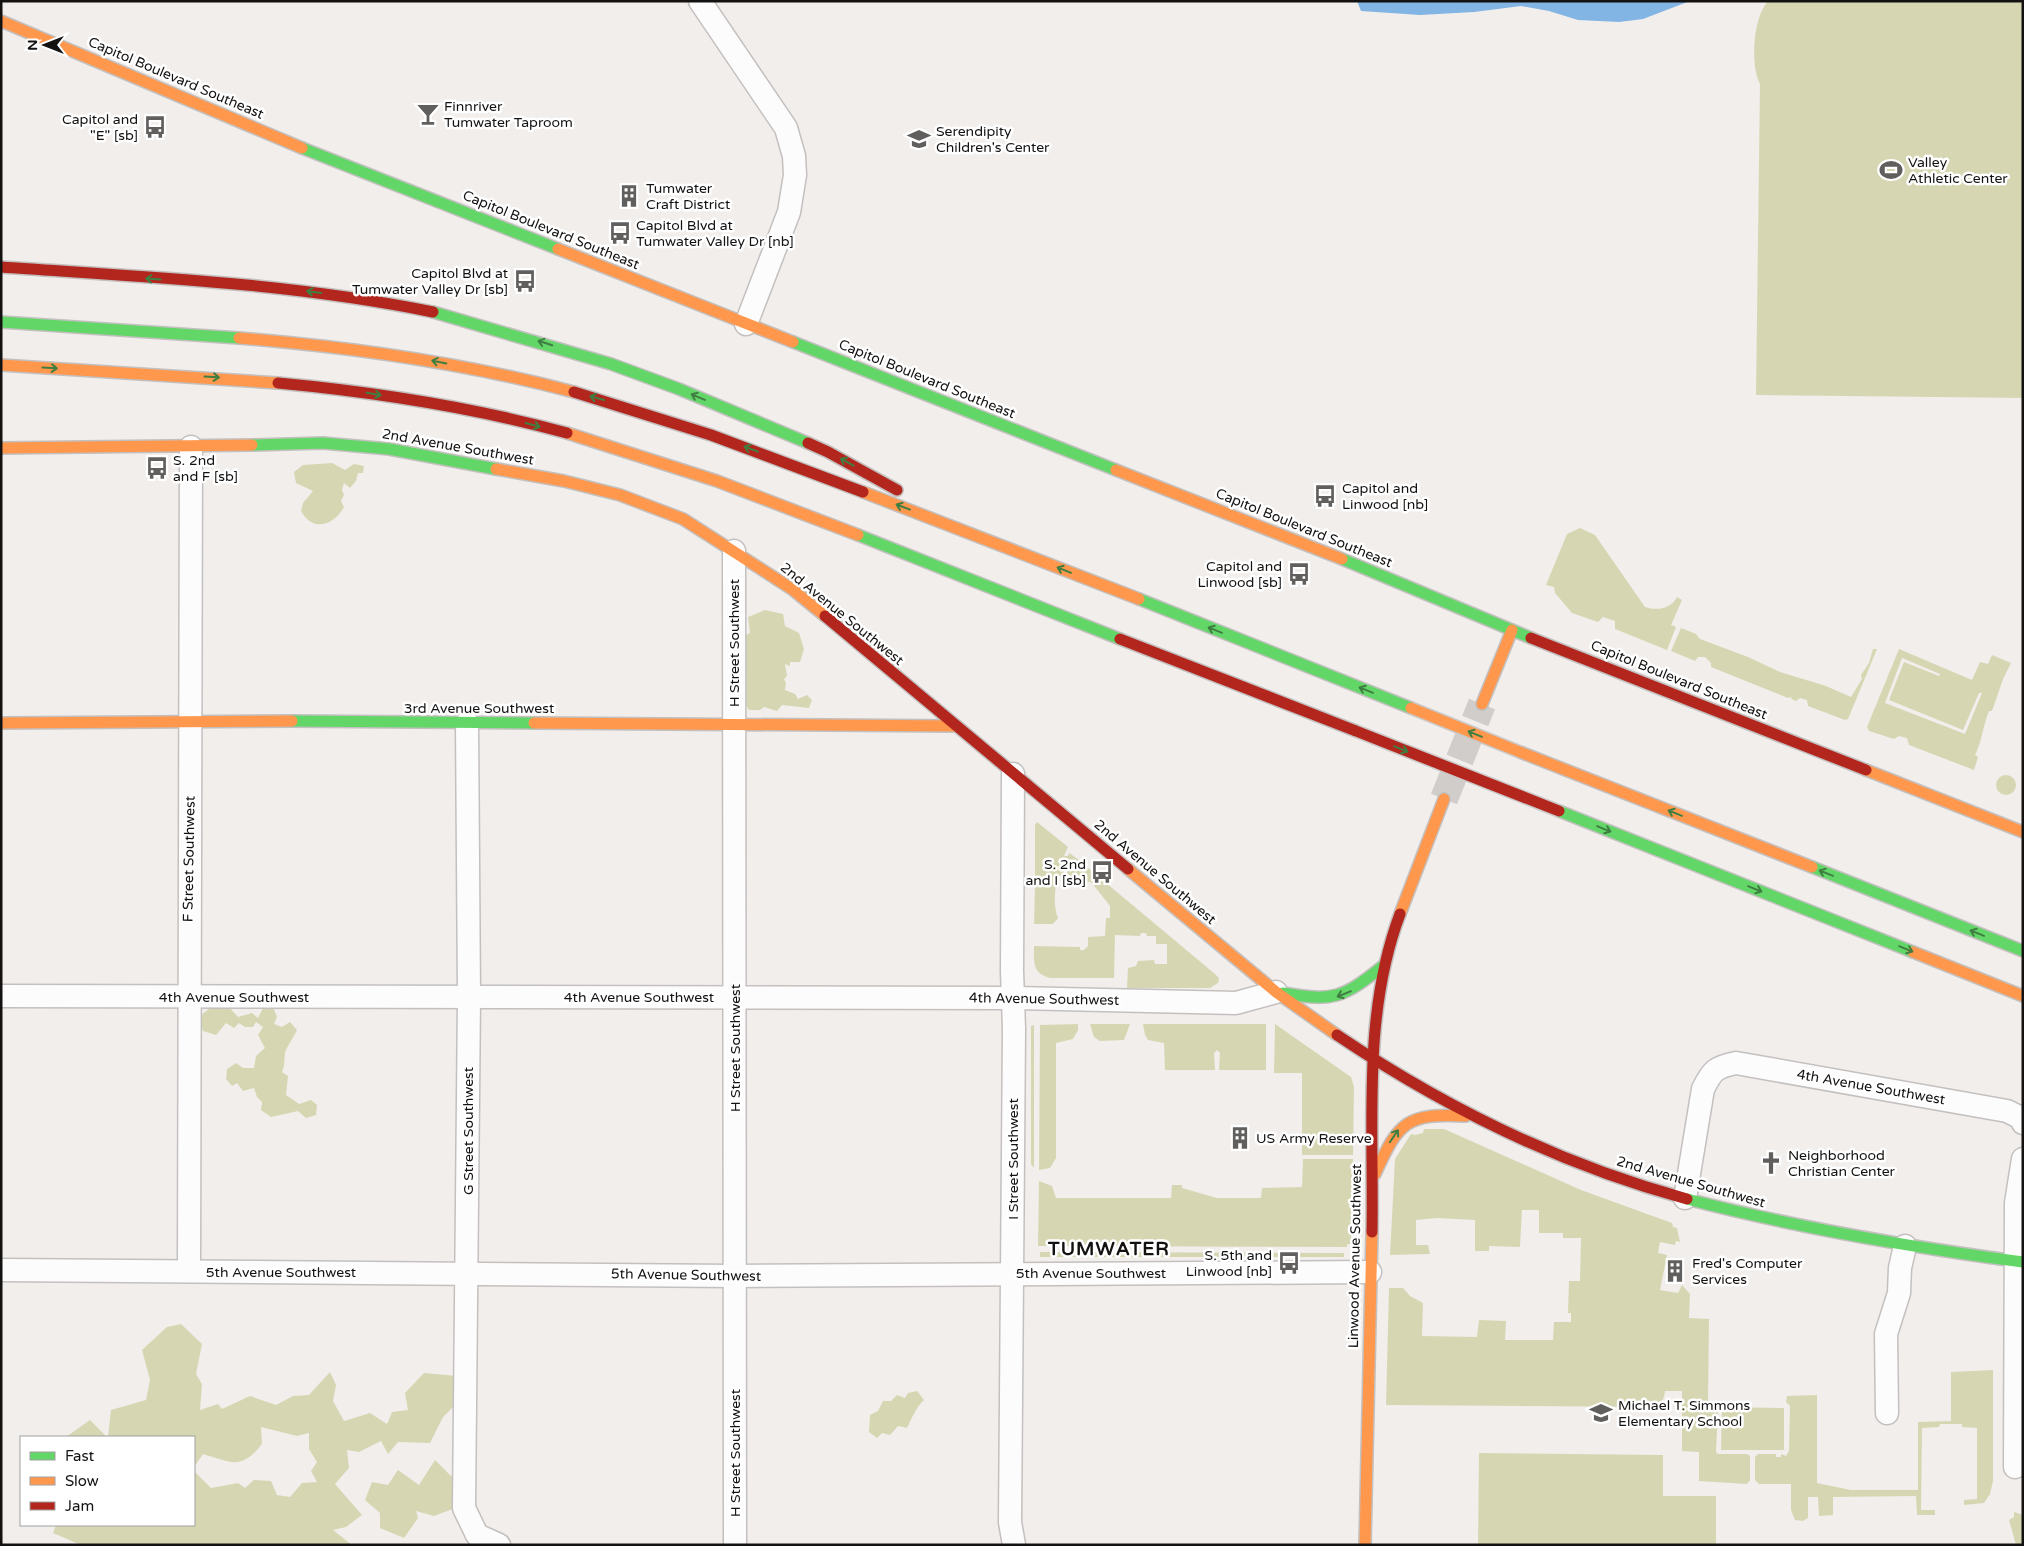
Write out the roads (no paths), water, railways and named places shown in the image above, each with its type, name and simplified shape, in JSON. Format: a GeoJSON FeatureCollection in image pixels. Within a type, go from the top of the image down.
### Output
{"type":"FeatureCollection","features":[{"type":"Feature","properties":{"kind":"main road","name":"Capitol Boulevard Southeast"},"geometry":{"type":"LineString","coordinates":[[1,21],[317,154],[1387,577],[1512,630],[2023,832]]}},
{"type":"Feature","properties":{"kind":"main road"},"geometry":{"type":"LineString","coordinates":[[21,41],[51,41]]}},
{"type":"Feature","properties":{"kind":"main road"},"geometry":{"type":"LineString","coordinates":[[3,267],[279,287],[363,298],[443,314],[602,361],[679,389],[828,452],[981,537]]}},
{"type":"Feature","properties":{"kind":"main road"},"geometry":{"type":"LineString","coordinates":[[1,322],[248,338],[388,353],[542,383],[617,403],[695,428],[981,537],[2023,951]]}},
{"type":"Feature","properties":{"kind":"main road"},"geometry":{"type":"LineString","coordinates":[[1,365],[221,377],[355,391],[490,414],[612,446],[754,493],[2023,996]]}},
{"type":"Feature","properties":{"kind":"main road","name":"2nd Avenue Southwest"},"geometry":{"type":"LineString","coordinates":[[1,448],[191,448],[323,443],[389,449],[516,472],[620,495],[684,519],[792,589],[1276,992],[1373,1059],[1473,1116],[1563,1157],[1685,1198],[1796,1226],[1905,1246],[2020,1262]]}},
{"type":"Feature","properties":{"kind":"main road"},"geometry":{"type":"LineString","coordinates":[[1482,704],[1512,630]]}},
{"type":"Feature","properties":{"kind":"main road","name":"3rd Avenue Southwest"},"geometry":{"type":"LineString","coordinates":[[1,723],[191,720],[956,726]]}},
{"type":"Feature","properties":{"kind":"main road","name":"Linwood Avenue Southwest"},"geometry":{"type":"LineString","coordinates":[[1366,1545],[1373,1059],[1383,966],[1402,905],[1444,799]]}},
{"type":"Feature","properties":{"kind":"main road"},"geometry":{"type":"LineString","coordinates":[[1276,992],[1324,1000],[1347,994],[1383,966]]}},
{"type":"Feature","properties":{"kind":"main road"},"geometry":{"type":"LineString","coordinates":[[1372,1180],[1390,1141],[1398,1129],[1410,1120],[1422,1115],[1473,1116]]}},
{"type":"Feature","properties":{"kind":"street"},"geometry":{"type":"LineString","coordinates":[[700,1],[786,128],[794,156],[795,175],[789,212],[746,324]]}},
{"type":"Feature","properties":{"kind":"street","name":"F Street Southwest"},"geometry":{"type":"LineString","coordinates":[[189,1271],[188,996],[191,448]]}},
{"type":"Feature","properties":{"kind":"street","name":"H Street Southwest"},"geometry":{"type":"LineString","coordinates":[[734,551],[736,1545]]}},
{"type":"Feature","properties":{"kind":"street","name":"G Street Southwest"},"geometry":{"type":"LineString","coordinates":[[467,723],[469,997],[464,1508],[477,1535],[499,1545]]}},
{"type":"Feature","properties":{"kind":"street","name":"I Street Southwest"},"geometry":{"type":"LineString","coordinates":[[1013,774],[1013,1273],[1010,1522],[1014,1545]]}},
{"type":"Feature","properties":{"kind":"street","name":"4th Avenue Southwest"},"geometry":{"type":"LineString","coordinates":[[1,996],[1012,998],[1236,1003],[1276,992]]}},
{"type":"Feature","properties":{"kind":"street","name":"4th Avenue Southwest"},"geometry":{"type":"LineString","coordinates":[[1685,1198],[1703,1089],[1710,1075],[1720,1066],[1736,1063],[2007,1111],[2022,1120]]}},
{"type":"Feature","properties":{"kind":"street"},"geometry":{"type":"LineString","coordinates":[[2015,1467],[2020,1262],[2016,1203],[2023,1160]]}},
{"type":"Feature","properties":{"kind":"street"},"geometry":{"type":"LineString","coordinates":[[1887,1413],[1886,1334],[1898,1293],[1900,1268],[1905,1246]]}},
{"type":"Feature","properties":{"kind":"street","name":"5th Avenue Southwest"},"geometry":{"type":"LineString","coordinates":[[1,1270],[467,1272],[735,1276],[1370,1272]]}},
{"type":"Feature","properties":{"kind":"water"},"geometry":{"type":"Polygon","coordinates":[[[1357,1],[1690,1],[1643,19],[1619,22],[1578,20],[1549,11],[1521,6],[1474,12],[1420,15],[1361,11],[1357,1]]]}},
{"type":"Feature","properties":{"kind":"tunnel"},"geometry":{"type":"LineString","coordinates":[[1444,799],[1482,704]]}},
{"type":"Feature","properties":{"kind":"place","name":"Finnriver Tumwater Taproom"},"geometry":{"type":"Point","coordinates":[428,114]}},
{"type":"Feature","properties":{"kind":"place","name":"Capitol and \"E\" [sb]"},"geometry":{"type":"Point","coordinates":[155,127]}},
{"type":"Feature","properties":{"kind":"place","name":"Serendipity Children's Center"},"geometry":{"type":"Point","coordinates":[919,139]}},
{"type":"Feature","properties":{"kind":"place","name":"Valley Athletic Center"},"geometry":{"type":"Point","coordinates":[1891,170]}},
{"type":"Feature","properties":{"kind":"place","name":"Tumwater Craft District"},"geometry":{"type":"Point","coordinates":[629,196]}},
{"type":"Feature","properties":{"kind":"place","name":"Capitol Blvd at Tumwater Valley Dr [nb]"},"geometry":{"type":"Point","coordinates":[620,233]}},
{"type":"Feature","properties":{"kind":"place","name":"Capitol Blvd at Tumwater Valley Dr [sb]"},"geometry":{"type":"Point","coordinates":[525,281]}},
{"type":"Feature","properties":{"kind":"place","name":"S. 2nd and F [sb]"},"geometry":{"type":"Point","coordinates":[157,468]}},
{"type":"Feature","properties":{"kind":"place","name":"Capitol and Linwood [nb]"},"geometry":{"type":"Point","coordinates":[1325,496]}},
{"type":"Feature","properties":{"kind":"place","name":"Capitol and Linwood [sb]"},"geometry":{"type":"Point","coordinates":[1299,574]}},
{"type":"Feature","properties":{"kind":"place","name":"S. 2nd and I [sb]"},"geometry":{"type":"Point","coordinates":[1102,872]}},
{"type":"Feature","properties":{"kind":"place","name":"US Army Reserve"},"geometry":{"type":"Point","coordinates":[1240,1138]}},
{"type":"Feature","properties":{"kind":"place","name":"Neighborhood Christian Center"},"geometry":{"type":"Point","coordinates":[1771,1163]}},
{"type":"Feature","properties":{"kind":"place","name":"S. 5th and Linwood [nb]"},"geometry":{"type":"Point","coordinates":[1289,1263]}},
{"type":"Feature","properties":{"kind":"place","name":"Fred's Computer Services"},"geometry":{"type":"Point","coordinates":[1675,1271]}},
{"type":"Feature","properties":{"kind":"place","name":"Michael T. Simmons Elementary School"},"geometry":{"type":"Point","coordinates":[1601,1413]}},
{"type":"Feature","properties":{"kind":"district","name":"TUMWATER"},"geometry":{"type":"Point","coordinates":[1109,1249]}}]}
